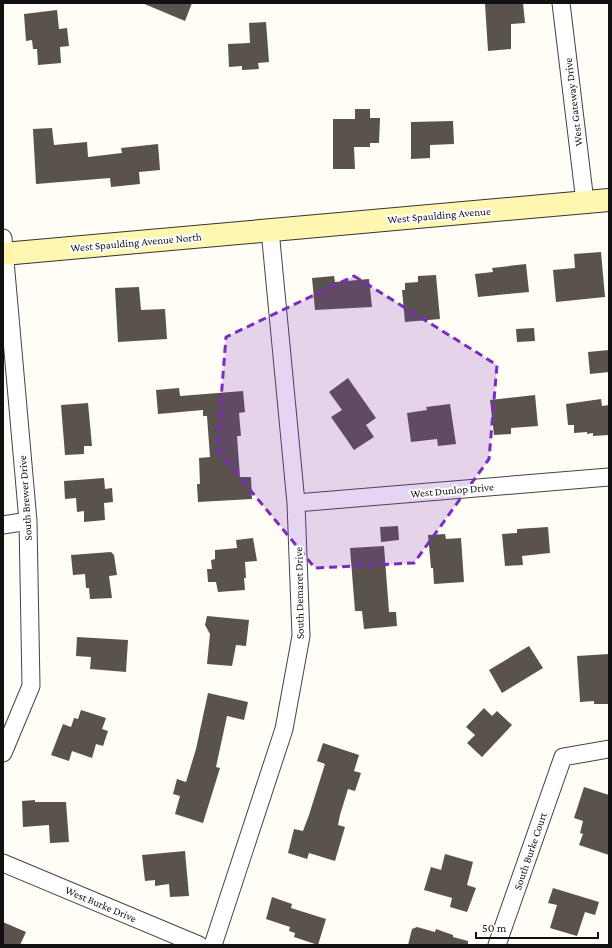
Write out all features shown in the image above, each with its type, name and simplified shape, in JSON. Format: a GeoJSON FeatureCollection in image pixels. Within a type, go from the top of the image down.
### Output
{"type":"FeatureCollection","features":[{"type":"Feature","properties":{"kind":"street","name":"West Gateway Drive"},"geometry":{"type":"LineString","coordinates":[[561,3],[585,202]]}},
{"type":"Feature","properties":{"kind":"street","name":"West Spaulding Avenue"},"geometry":{"type":"LineString","coordinates":[[270,230],[609,200]]}},
{"type":"Feature","properties":{"kind":"street","name":"West Spaulding Avenue North"},"geometry":{"type":"LineString","coordinates":[[4,249],[270,230]]}},
{"type":"Feature","properties":{"kind":"street","name":"South Demaret Drive"},"geometry":{"type":"LineString","coordinates":[[213,945],[284,729],[301,636],[296,503],[270,230]]}},
{"type":"Feature","properties":{"kind":"street","name":"South Brewer Drive"},"geometry":{"type":"LineString","coordinates":[[3,753],[31,686],[28,521],[4,249]]}},
{"type":"Feature","properties":{"kind":"street","name":"West Dunlop Drive"},"geometry":{"type":"LineString","coordinates":[[296,503],[609,478]]}},
{"type":"Feature","properties":{"kind":"street"},"geometry":{"type":"LineString","coordinates":[[3,525],[28,521]]}},
{"type":"Feature","properties":{"kind":"street","name":"South Burke Court"},"geometry":{"type":"LineString","coordinates":[[497,945],[563,757],[609,749]]}},
{"type":"Feature","properties":{"kind":"street","name":"West Burke Drive"},"geometry":{"type":"LineString","coordinates":[[3,863],[199,945]]}},
{"type":"Feature","properties":{"kind":"highlighted area"},"geometry":{"type":"Polygon","coordinates":[[[354,276],[497,365],[489,459],[414,563],[315,568],[217,450],[226,337],[354,276]]]}},
{"type":"Feature","properties":{"kind":"building"},"geometry":{"type":"Polygon","coordinates":[[[142,3],[192,3],[185,21],[142,3]]]}},
{"type":"Feature","properties":{"kind":"building"},"geometry":{"type":"Polygon","coordinates":[[[523,3],[525,23],[511,24],[511,49],[488,51],[485,4],[523,3]]]}},
{"type":"Feature","properties":{"kind":"building"},"geometry":{"type":"Polygon","coordinates":[[[57,10],[59,29],[67,28],[69,46],[60,47],[61,63],[38,65],[37,49],[33,49],[32,40],[26,41],[24,14],[57,10]]]}},
{"type":"Feature","properties":{"kind":"building"},"geometry":{"type":"Polygon","coordinates":[[[266,22],[269,62],[258,63],[259,69],[242,70],[242,66],[229,67],[228,44],[250,43],[249,23],[266,22]]]}},
{"type":"Feature","properties":{"kind":"building"},"geometry":{"type":"Polygon","coordinates":[[[355,109],[370,109],[370,118],[380,118],[379,143],[370,143],[370,147],[354,147],[355,169],[333,169],[333,119],[355,119],[355,109]]]}},
{"type":"Feature","properties":{"kind":"building"},"geometry":{"type":"Polygon","coordinates":[[[453,121],[454,144],[430,145],[430,158],[411,159],[411,122],[453,121]]]}},
{"type":"Feature","properties":{"kind":"building"},"geometry":{"type":"Polygon","coordinates":[[[52,128],[54,145],[87,142],[88,157],[122,153],[121,148],[158,144],[160,170],[139,172],[140,184],[111,187],[110,178],[36,184],[33,129],[52,128]]]}},
{"type":"Feature","properties":{"kind":"building"},"geometry":{"type":"Polygon","coordinates":[[[601,252],[605,297],[556,302],[553,270],[575,268],[574,254],[601,252]]]}},
{"type":"Feature","properties":{"kind":"building"},"geometry":{"type":"Polygon","coordinates":[[[526,264],[529,292],[478,297],[475,274],[493,272],[492,268],[526,264]]]}},
{"type":"Feature","properties":{"kind":"building"},"geometry":{"type":"Polygon","coordinates":[[[436,275],[440,319],[405,322],[402,290],[405,290],[405,283],[418,282],[418,276],[436,275]]]}},
{"type":"Feature","properties":{"kind":"building"},"geometry":{"type":"Polygon","coordinates":[[[334,276],[335,282],[369,279],[372,307],[315,310],[312,278],[334,276]]]}},
{"type":"Feature","properties":{"kind":"building"},"geometry":{"type":"Polygon","coordinates":[[[139,287],[141,310],[165,309],[167,339],[118,342],[115,288],[139,287]]]}},
{"type":"Feature","properties":{"kind":"building"},"geometry":{"type":"Polygon","coordinates":[[[534,328],[535,341],[517,342],[516,329],[534,328]]]}},
{"type":"Feature","properties":{"kind":"building"},"geometry":{"type":"Polygon","coordinates":[[[609,350],[609,372],[590,374],[588,352],[609,350]]]}},
{"type":"Feature","properties":{"kind":"building"},"geometry":{"type":"Polygon","coordinates":[[[348,378],[376,418],[366,425],[374,437],[354,450],[331,417],[342,410],[329,392],[348,378]]]}},
{"type":"Feature","properties":{"kind":"building"},"geometry":{"type":"Polygon","coordinates":[[[179,388],[180,396],[243,391],[245,412],[239,413],[241,436],[237,436],[240,477],[251,477],[252,499],[198,502],[197,484],[200,484],[199,458],[210,457],[207,416],[203,416],[203,410],[158,414],[156,390],[179,388]]]}},
{"type":"Feature","properties":{"kind":"building"},"geometry":{"type":"Polygon","coordinates":[[[535,395],[538,426],[511,428],[511,434],[494,435],[490,400],[535,395]]]}},
{"type":"Feature","properties":{"kind":"building"},"geometry":{"type":"Polygon","coordinates":[[[601,399],[602,406],[609,405],[609,435],[593,436],[593,433],[587,434],[587,432],[574,433],[574,425],[568,425],[566,404],[601,399]]]}},
{"type":"Feature","properties":{"kind":"building"},"geometry":{"type":"Polygon","coordinates":[[[88,403],[92,446],[84,446],[84,454],[65,455],[61,405],[88,403]]]}},
{"type":"Feature","properties":{"kind":"building"},"geometry":{"type":"Polygon","coordinates":[[[450,404],[456,444],[438,446],[437,439],[411,442],[407,413],[427,410],[426,407],[450,404]]]}},
{"type":"Feature","properties":{"kind":"building"},"geometry":{"type":"Polygon","coordinates":[[[104,478],[105,489],[112,488],[113,502],[104,503],[105,520],[84,522],[84,511],[77,512],[76,498],[65,499],[64,481],[104,478]]]}},
{"type":"Feature","properties":{"kind":"building"},"geometry":{"type":"Polygon","coordinates":[[[398,526],[399,540],[381,542],[380,527],[398,526]]]}},
{"type":"Feature","properties":{"kind":"building"},"geometry":{"type":"Polygon","coordinates":[[[548,527],[550,553],[522,556],[523,565],[505,566],[502,534],[517,533],[517,529],[548,527]]]}},
{"type":"Feature","properties":{"kind":"building"},"geometry":{"type":"Polygon","coordinates":[[[445,534],[446,539],[461,538],[464,582],[434,584],[428,535],[445,534]]]}},
{"type":"Feature","properties":{"kind":"building"},"geometry":{"type":"Polygon","coordinates":[[[253,538],[257,561],[245,562],[245,590],[218,592],[216,582],[208,582],[207,569],[212,569],[211,560],[215,559],[215,550],[237,548],[236,540],[253,538]]]}},
{"type":"Feature","properties":{"kind":"building"},"geometry":{"type":"Polygon","coordinates":[[[384,546],[389,612],[396,612],[397,626],[364,629],[362,611],[355,611],[350,548],[384,546]]]}},
{"type":"Feature","properties":{"kind":"building"},"geometry":{"type":"Polygon","coordinates":[[[111,552],[114,555],[117,575],[109,576],[112,598],[90,599],[89,588],[86,588],[85,574],[73,575],[71,555],[111,552]]]}},
{"type":"Feature","properties":{"kind":"building"},"geometry":{"type":"Polygon","coordinates":[[[207,616],[249,620],[246,646],[236,645],[232,666],[207,664],[210,634],[205,625],[207,616]]]}},
{"type":"Feature","properties":{"kind":"building"},"geometry":{"type":"Polygon","coordinates":[[[77,637],[128,640],[126,672],[90,669],[91,657],[76,656],[77,637]]]}},
{"type":"Feature","properties":{"kind":"building"},"geometry":{"type":"Polygon","coordinates":[[[529,646],[543,668],[502,693],[489,670],[529,646]]]}},
{"type":"Feature","properties":{"kind":"building"},"geometry":{"type":"Polygon","coordinates":[[[609,654],[609,704],[594,704],[594,701],[580,702],[577,656],[609,654]]]}},
{"type":"Feature","properties":{"kind":"building"},"geometry":{"type":"Polygon","coordinates":[[[208,693],[248,702],[244,720],[227,716],[216,767],[220,768],[203,823],[175,814],[180,796],[173,794],[177,779],[186,782],[196,749],[208,693]]]}},
{"type":"Feature","properties":{"kind":"building"},"geometry":{"type":"Polygon","coordinates":[[[484,708],[492,716],[497,711],[512,725],[482,757],[467,743],[475,735],[466,727],[484,708]]]}},
{"type":"Feature","properties":{"kind":"building"},"geometry":{"type":"Polygon","coordinates":[[[81,710],[106,718],[102,729],[108,731],[103,746],[96,744],[92,758],[72,751],[69,761],[51,755],[63,724],[71,727],[74,718],[78,719],[81,710]]]}},
{"type":"Feature","properties":{"kind":"building"},"geometry":{"type":"Polygon","coordinates":[[[323,743],[359,755],[354,771],[361,773],[355,791],[348,789],[340,815],[338,825],[345,827],[335,861],[309,853],[307,859],[288,853],[294,829],[303,831],[309,815],[325,764],[317,761],[323,743]]]}},
{"type":"Feature","properties":{"kind":"building"},"geometry":{"type":"Polygon","coordinates":[[[584,787],[609,795],[609,855],[579,845],[583,834],[580,833],[583,821],[574,818],[584,787]]]}},
{"type":"Feature","properties":{"kind":"building"},"geometry":{"type":"Polygon","coordinates":[[[35,800],[35,802],[66,802],[69,842],[50,843],[49,825],[23,827],[22,801],[35,800]]]}},
{"type":"Feature","properties":{"kind":"building"},"geometry":{"type":"Polygon","coordinates":[[[185,851],[189,896],[170,897],[169,884],[155,886],[155,880],[145,881],[142,855],[185,851]]]}},
{"type":"Feature","properties":{"kind":"building"},"geometry":{"type":"Polygon","coordinates":[[[445,854],[473,862],[467,885],[476,888],[467,912],[450,907],[452,898],[424,890],[431,867],[441,870],[445,854]]]}},
{"type":"Feature","properties":{"kind":"building"},"geometry":{"type":"Polygon","coordinates":[[[553,888],[599,902],[595,915],[585,912],[577,936],[550,928],[557,905],[548,903],[553,888]]]}},
{"type":"Feature","properties":{"kind":"building"},"geometry":{"type":"Polygon","coordinates":[[[272,897],[292,904],[291,908],[326,919],[318,945],[294,937],[295,933],[289,931],[290,927],[266,919],[272,897]]]}},
{"type":"Feature","properties":{"kind":"building"},"geometry":{"type":"Polygon","coordinates":[[[3,922],[26,932],[20,945],[3,945],[3,922]]]}},
{"type":"Feature","properties":{"kind":"building"},"geometry":{"type":"Polygon","coordinates":[[[417,927],[435,932],[436,929],[453,935],[453,937],[468,941],[468,945],[408,945],[412,929],[417,927]]]}}]}
